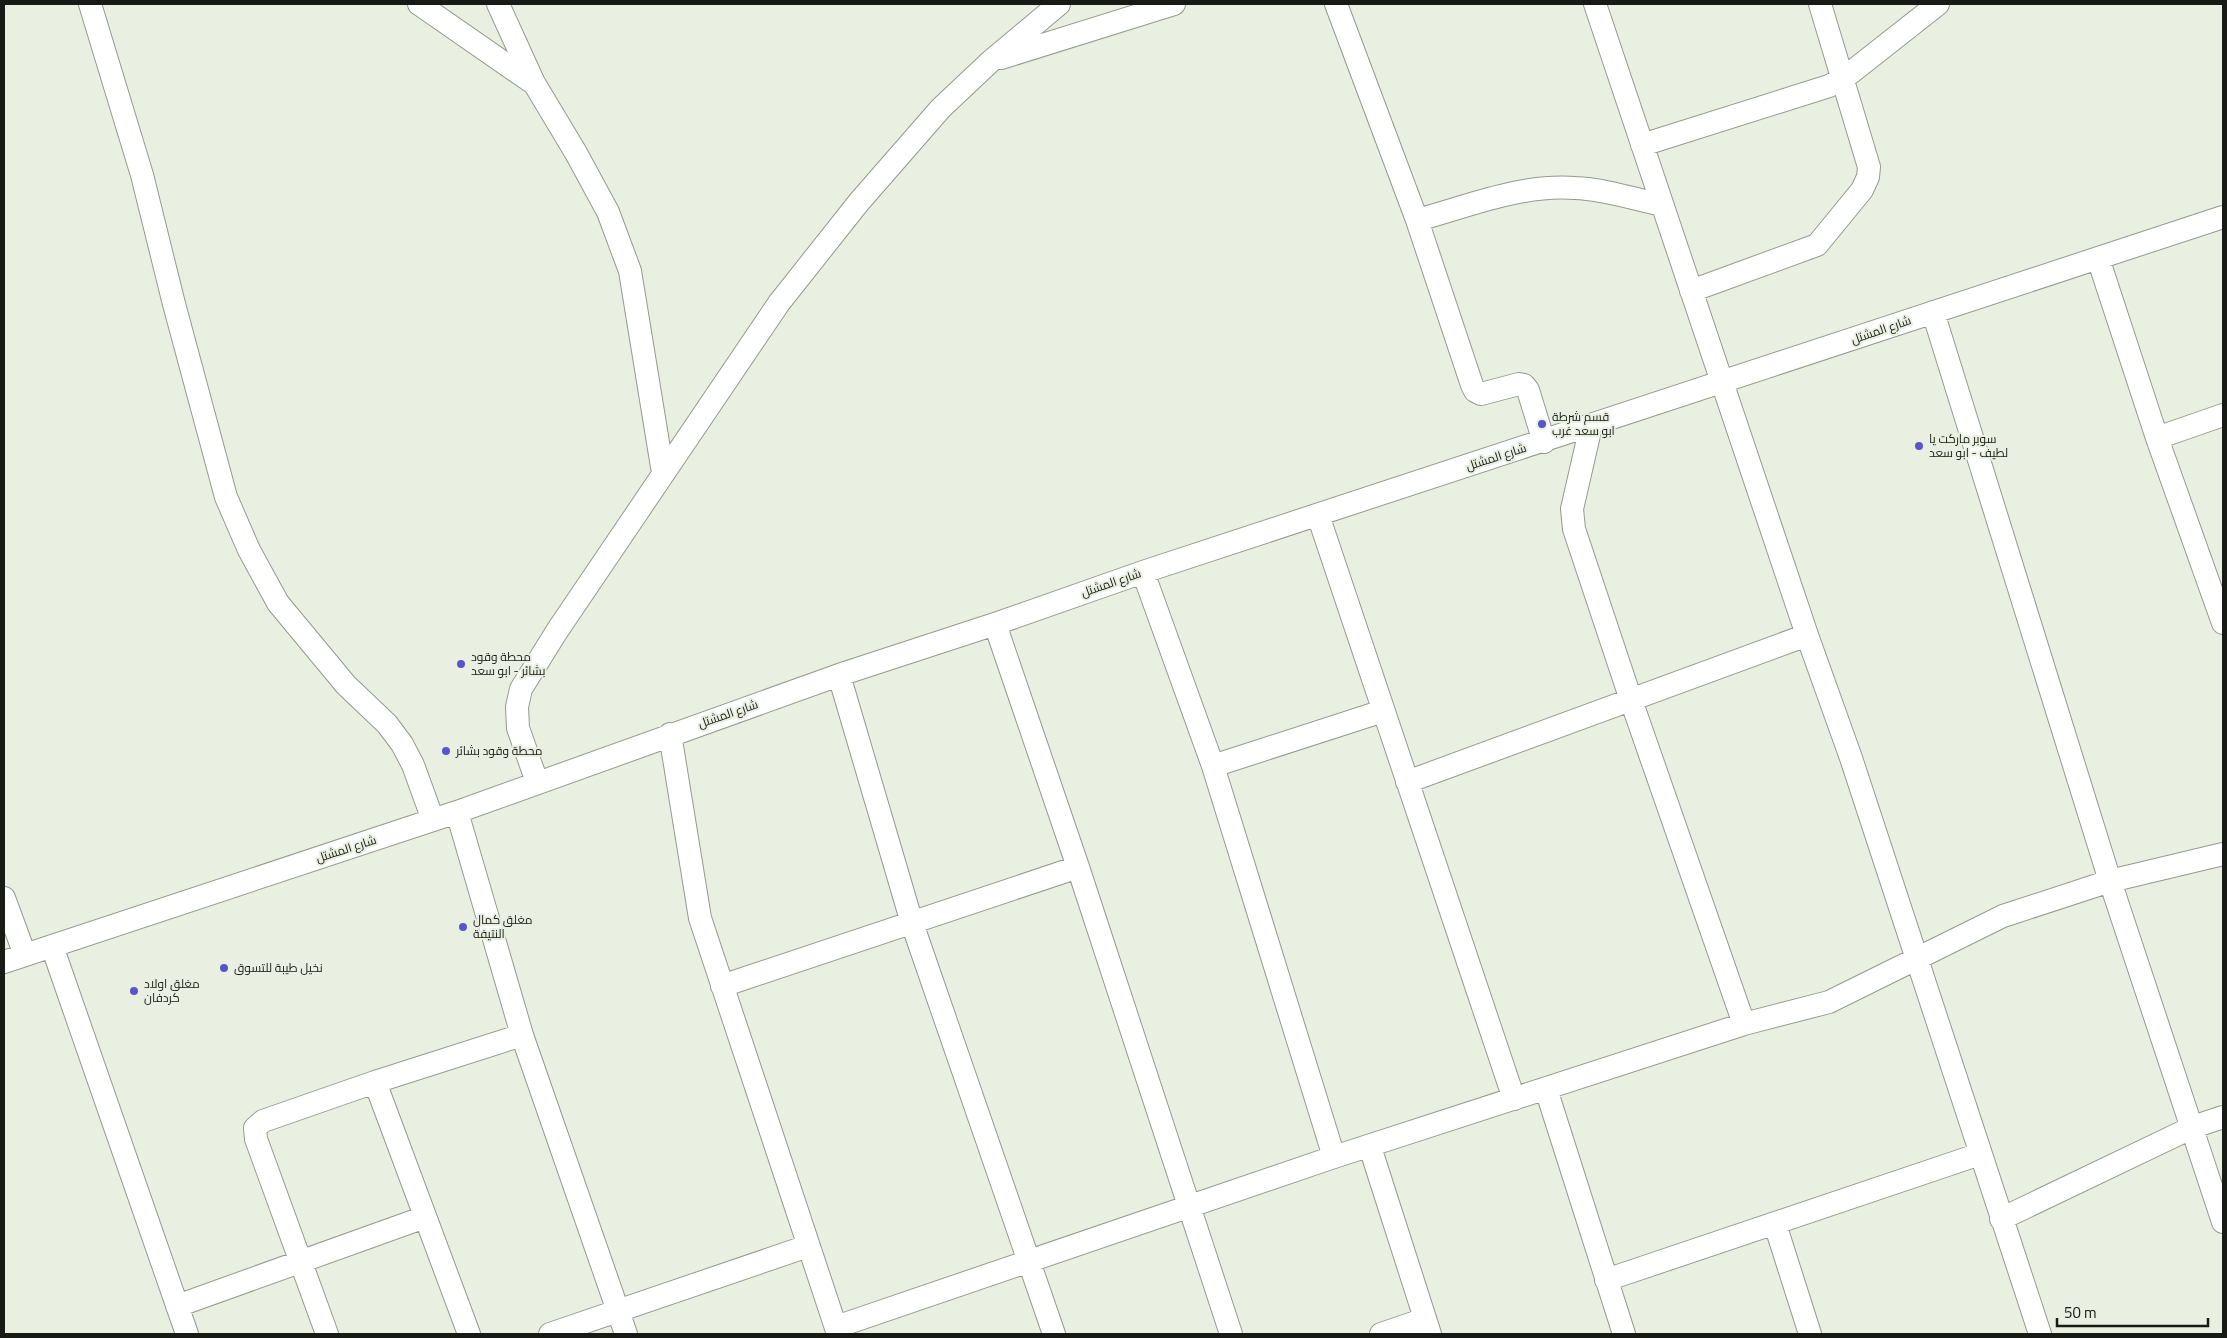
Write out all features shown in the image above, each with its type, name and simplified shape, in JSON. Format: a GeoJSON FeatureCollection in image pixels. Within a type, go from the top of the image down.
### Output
{"type":"FeatureCollection","features":[{"type":"Feature","properties":{"kind":"street"},"geometry":{"type":"LineString","coordinates":[[90,4],[142,175],[174,304],[226,497],[248,550],[278,603],[346,685],[387,724],[402,744],[413,765],[433,820]]}},
{"type":"Feature","properties":{"kind":"street"},"geometry":{"type":"LineString","coordinates":[[419,4],[534,83]]}},
{"type":"Feature","properties":{"kind":"street"},"geometry":{"type":"LineString","coordinates":[[498,4],[534,83],[576,153],[608,212],[630,272],[664,472]]}},
{"type":"Feature","properties":{"kind":"street"},"geometry":{"type":"LineString","coordinates":[[537,782],[518,728],[517,707],[521,689],[664,472],[779,303],[858,202],[942,108],[991,60],[1059,4]]}},
{"type":"Feature","properties":{"kind":"street"},"geometry":{"type":"LineString","coordinates":[[991,60],[1174,4]]}},
{"type":"Feature","properties":{"kind":"street"},"geometry":{"type":"LineString","coordinates":[[1336,4],[1417,220],[1475,391],[1481,394],[1519,384],[1524,385],[1528,390],[1544,442]]}},
{"type":"Feature","properties":{"kind":"street"},"geometry":{"type":"LineString","coordinates":[[1595,4],[1850,758],[2040,1334]]}},
{"type":"Feature","properties":{"kind":"street"},"geometry":{"type":"LineString","coordinates":[[1691,291],[1817,245],[1862,190],[1868,177],[1869,167],[1844,78],[1820,4]]}},
{"type":"Feature","properties":{"kind":"street"},"geometry":{"type":"LineString","coordinates":[[1642,145],[1821,89],[1844,78],[1938,4]]}},
{"type":"Feature","properties":{"kind":"street"},"geometry":{"type":"LineString","coordinates":[[1417,220],[1522,190],[1550,188],[1598,191],[1662,205]]}},
{"type":"Feature","properties":{"kind":"street","name":"شارع المشتل"},"geometry":{"type":"LineString","coordinates":[[4,962],[457,812],[839,674],[2223,217]]}},
{"type":"Feature","properties":{"kind":"street"},"geometry":{"type":"LineString","coordinates":[[2098,258],[2157,438],[2223,623]]}},
{"type":"Feature","properties":{"kind":"street"},"geometry":{"type":"LineString","coordinates":[[1933,312],[2110,881],[2223,1222]]}},
{"type":"Feature","properties":{"kind":"street"},"geometry":{"type":"LineString","coordinates":[[2157,438],[2223,415]]}},
{"type":"Feature","properties":{"kind":"street"},"geometry":{"type":"LineString","coordinates":[[1591,426],[1572,508],[1574,529],[1630,700],[1744,1024]]}},
{"type":"Feature","properties":{"kind":"street"},"geometry":{"type":"LineString","coordinates":[[1318,515],[1514,1099]]}},
{"type":"Feature","properties":{"kind":"street"},"geometry":{"type":"LineString","coordinates":[[1144,572],[1213,766],[1334,1157]]}},
{"type":"Feature","properties":{"kind":"street"},"geometry":{"type":"LineString","coordinates":[[995,624],[1078,867],[1231,1334]]}},
{"type":"Feature","properties":{"kind":"street"},"geometry":{"type":"LineString","coordinates":[[1407,782],[1807,635]]}},
{"type":"Feature","properties":{"kind":"street"},"geometry":{"type":"LineString","coordinates":[[839,674],[912,923],[1031,1262],[1054,1334]]}},
{"type":"Feature","properties":{"kind":"street"},"geometry":{"type":"LineString","coordinates":[[1213,766],[1384,711]]}},
{"type":"Feature","properties":{"kind":"street"},"geometry":{"type":"LineString","coordinates":[[670,734],[700,918],[837,1331],[1189,1206],[1334,1157],[1370,1147],[1744,1024],[1829,1002],[2003,916],[2110,881],[2223,854]]}},
{"type":"Feature","properties":{"kind":"street"},"geometry":{"type":"LineString","coordinates":[[457,812],[522,1035],[626,1334]]}},
{"type":"Feature","properties":{"kind":"street"},"geometry":{"type":"LineString","coordinates":[[722,986],[1078,867]]}},
{"type":"Feature","properties":{"kind":"street"},"geometry":{"type":"LineString","coordinates":[[4,898],[26,955]]}},
{"type":"Feature","properties":{"kind":"street"},"geometry":{"type":"LineString","coordinates":[[52,946],[187,1334]]}},
{"type":"Feature","properties":{"kind":"street"},"geometry":{"type":"LineString","coordinates":[[327,1334],[256,1139],[255,1128],[263,1121],[375,1082],[522,1035]]}},
{"type":"Feature","properties":{"kind":"street"},"geometry":{"type":"LineString","coordinates":[[375,1082],[469,1334]]}},
{"type":"Feature","properties":{"kind":"street"},"geometry":{"type":"LineString","coordinates":[[1546,1089],[1624,1334]]}},
{"type":"Feature","properties":{"kind":"street"},"geometry":{"type":"LineString","coordinates":[[2001,1219],[2193,1127],[2223,1118]]}},
{"type":"Feature","properties":{"kind":"street"},"geometry":{"type":"LineString","coordinates":[[1370,1147],[1428,1326],[1381,1334]]}},
{"type":"Feature","properties":{"kind":"street"},"geometry":{"type":"LineString","coordinates":[[1606,1280],[1980,1154]]}},
{"type":"Feature","properties":{"kind":"street"},"geometry":{"type":"LineString","coordinates":[[177,1306],[425,1217]]}},
{"type":"Feature","properties":{"kind":"street"},"geometry":{"type":"LineString","coordinates":[[1775,1224],[1810,1334]]}},
{"type":"Feature","properties":{"kind":"street"},"geometry":{"type":"LineString","coordinates":[[550,1334],[808,1246]]}},
{"type":"Feature","properties":{"kind":"place","name":"قسم شرطة ابو سعد غرب"},"geometry":{"type":"Point","coordinates":[1542,424]}},
{"type":"Feature","properties":{"kind":"place","name":"سوبر ماركت يا لطيف - ابو سعد"},"geometry":{"type":"Point","coordinates":[1919,446]}},
{"type":"Feature","properties":{"kind":"place","name":"محطة وقود بشائر - ابو سعد"},"geometry":{"type":"Point","coordinates":[461,664]}},
{"type":"Feature","properties":{"kind":"place","name":"محطة وقود بشائر"},"geometry":{"type":"Point","coordinates":[446,751]}},
{"type":"Feature","properties":{"kind":"place","name":"مغلق كمال النتيفة"},"geometry":{"type":"Point","coordinates":[463,927]}},
{"type":"Feature","properties":{"kind":"place","name":"نخيل طيبة للتسوق"},"geometry":{"type":"Point","coordinates":[224,968]}},
{"type":"Feature","properties":{"kind":"place","name":"مغلق اولاد كردفان"},"geometry":{"type":"Point","coordinates":[134,991]}}]}
